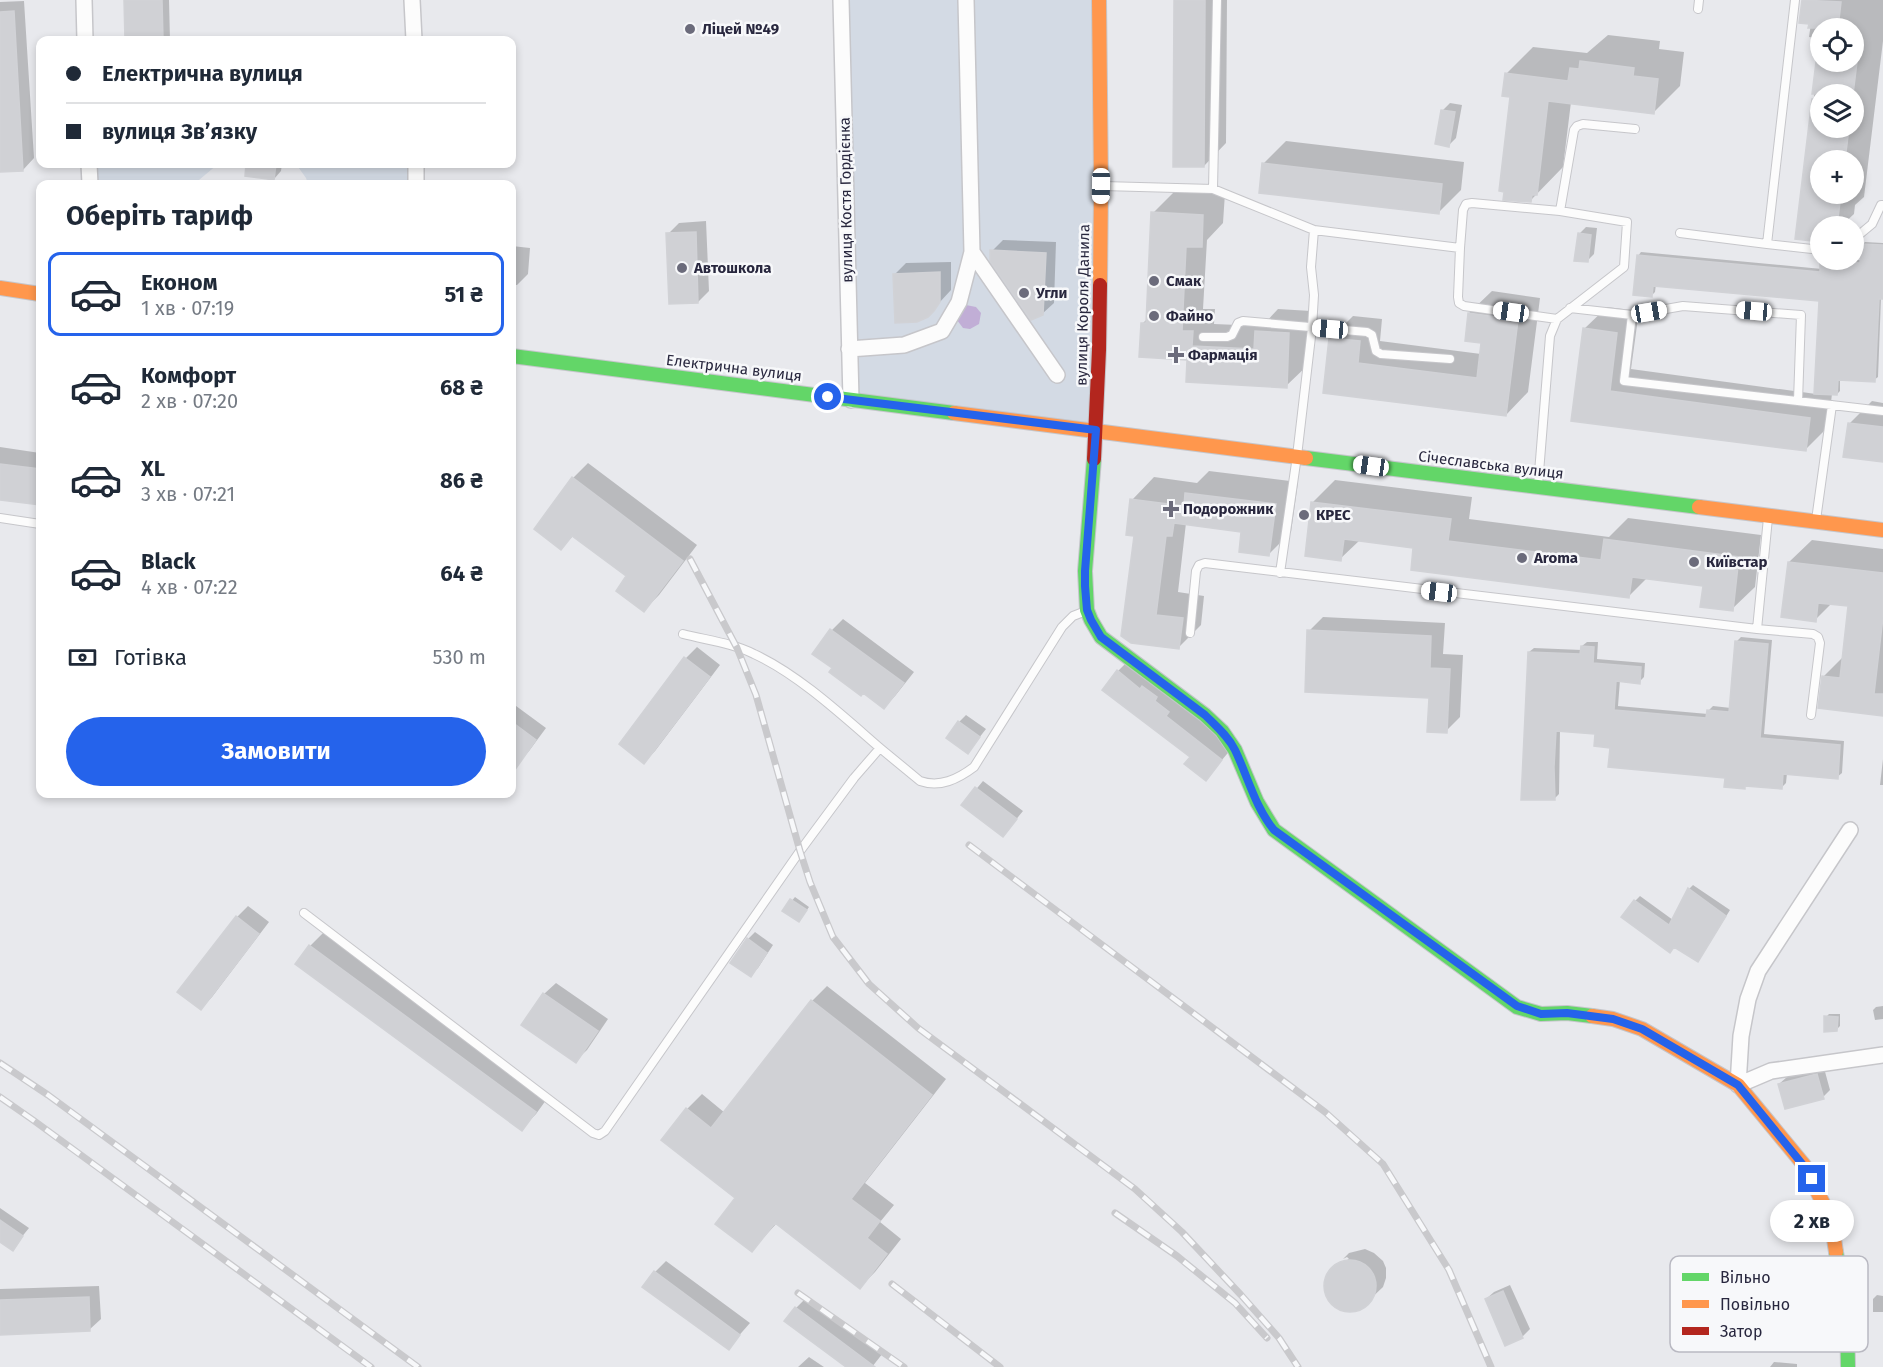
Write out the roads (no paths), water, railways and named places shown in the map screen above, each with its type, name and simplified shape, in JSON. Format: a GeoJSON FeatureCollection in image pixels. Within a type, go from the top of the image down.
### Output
{"type":"FeatureCollection","features":[{"type":"Feature","properties":{"kind":"main road","name":"вулиця Короля Данила"},"geometry":{"type":"LineString","coordinates":[[1087,610],[1085,571],[1096,430],[1101,186],[1099,0]]}},
{"type":"Feature","properties":{"kind":"main road"},"geometry":{"type":"LineString","coordinates":[[0,288],[36,293]]}},
{"type":"Feature","properties":{"kind":"main road","name":"Електрична вулиця"},"geometry":{"type":"LineString","coordinates":[[516,357],[1096,430]]}},
{"type":"Feature","properties":{"kind":"main road","name":"Січеславська вулиця"},"geometry":{"type":"LineString","coordinates":[[1096,430],[1883,530]]}},
{"type":"Feature","properties":{"kind":"main road"},"geometry":{"type":"LineString","coordinates":[[1087,610],[1101,637],[1205,715],[1220,729],[1234,749],[1265,820],[1283,837],[1517,1006],[1541,1014],[1567,1013],[1613,1019],[1642,1029],[1738,1085],[1803,1165],[1820,1193],[1831,1219],[1837,1256]]}},
{"type":"Feature","properties":{"kind":"main road"},"geometry":{"type":"LineString","coordinates":[[1848,1352],[1848,1367]]}},
{"type":"Feature","properties":{"kind":"street"},"geometry":{"type":"LineString","coordinates":[[84,0],[85,36]]}},
{"type":"Feature","properties":{"kind":"street"},"geometry":{"type":"LineString","coordinates":[[412,0],[414,36]]}},
{"type":"Feature","properties":{"kind":"street","name":"вулиця Костя Гордієнка"},"geometry":{"type":"LineString","coordinates":[[841,0],[851,400]]}},
{"type":"Feature","properties":{"kind":"street"},"geometry":{"type":"LineString","coordinates":[[849,349],[904,345],[942,332],[959,302],[972,252],[966,0]]}},
{"type":"Feature","properties":{"kind":"street"},"geometry":{"type":"LineString","coordinates":[[972,252],[1058,375]]}},
{"type":"Feature","properties":{"kind":"street"},"geometry":{"type":"LineString","coordinates":[[1850,830],[1758,971],[1748,999],[1741,1036],[1738,1085],[1771,1071],[1883,1055]]}},
{"type":"Feature","properties":{"kind":"lane"},"geometry":{"type":"LineString","coordinates":[[1213,189],[1217,0]]}},
{"type":"Feature","properties":{"kind":"lane"},"geometry":{"type":"LineString","coordinates":[[1698,9],[1699,0]]}},
{"type":"Feature","properties":{"kind":"lane"},"geometry":{"type":"LineString","coordinates":[[1767,244],[1795,0]]}},
{"type":"Feature","properties":{"kind":"lane"},"geometry":{"type":"LineString","coordinates":[[1560,211],[1574,130],[1577,126],[1583,124],[1635,129]]}},
{"type":"Feature","properties":{"kind":"lane"},"geometry":{"type":"LineString","coordinates":[[1101,186],[1213,189],[1314,230],[1460,248]]}},
{"type":"Feature","properties":{"kind":"lane"},"geometry":{"type":"LineString","coordinates":[[1538,487],[1550,336],[1557,319],[1624,267],[1627,222],[1560,211],[1466,204],[1463,210],[1460,248],[1459,303],[1464,306],[1557,319]]}},
{"type":"Feature","properties":{"kind":"lane"},"geometry":{"type":"LineString","coordinates":[[1864,231],[1872,224],[1883,205]]}},
{"type":"Feature","properties":{"kind":"lane"},"geometry":{"type":"LineString","coordinates":[[1280,573],[1312,328],[1314,295],[1311,267],[1314,230]]}},
{"type":"Feature","properties":{"kind":"lane"},"geometry":{"type":"LineString","coordinates":[[1680,233],[1810,249]]}},
{"type":"Feature","properties":{"kind":"lane"},"geometry":{"type":"LineString","coordinates":[[1570,308],[1632,315],[1683,306],[1801,315],[1798,401]]}},
{"type":"Feature","properties":{"kind":"lane"},"geometry":{"type":"LineString","coordinates":[[1632,315],[1624,381],[1883,411]]}},
{"type":"Feature","properties":{"kind":"lane"},"geometry":{"type":"LineString","coordinates":[[1203,337],[1227,337],[1232,335],[1238,323],[1244,321],[1367,332],[1372,335],[1376,351],[1381,354],[1450,359]]}},
{"type":"Feature","properties":{"kind":"lane"},"geometry":{"type":"LineString","coordinates":[[1816,522],[1832,405]]}},
{"type":"Feature","properties":{"kind":"lane"},"geometry":{"type":"LineString","coordinates":[[1757,630],[1768,516]]}},
{"type":"Feature","properties":{"kind":"lane"},"geometry":{"type":"LineString","coordinates":[[0,518],[36,523]]}},
{"type":"Feature","properties":{"kind":"lane"},"geometry":{"type":"LineString","coordinates":[[1190,633],[1196,570],[1199,565],[1205,563],[1757,630],[1813,634],[1818,637],[1820,643],[1811,716]]}},
{"type":"Feature","properties":{"kind":"lane"},"geometry":{"type":"LineString","coordinates":[[683,634],[753,653],[782,670],[830,705],[920,781],[928,783],[951,780],[974,767],[1062,627],[1073,616],[1087,610]]}},
{"type":"Feature","properties":{"kind":"lane"},"geometry":{"type":"LineString","coordinates":[[304,913],[593,1133],[599,1134],[604,1131],[800,851],[880,748]]}},
{"type":"Feature","properties":{"kind":"railway"},"geometry":{"type":"LineString","coordinates":[[690,559],[737,648],[756,695],[800,851],[833,937],[869,984],[918,1028],[1135,1189],[1182,1232],[1279,1338],[1298,1367]]}},
{"type":"Feature","properties":{"kind":"railway"},"geometry":{"type":"LineString","coordinates":[[969,845],[1325,1112],[1383,1164],[1449,1270],[1491,1367]]}},
{"type":"Feature","properties":{"kind":"railway"},"geometry":{"type":"LineString","coordinates":[[0,1063],[48,1095],[418,1367]]}},
{"type":"Feature","properties":{"kind":"railway"},"geometry":{"type":"LineString","coordinates":[[0,1097],[371,1367]]}},
{"type":"Feature","properties":{"kind":"railway"},"geometry":{"type":"LineString","coordinates":[[1115,1213],[1177,1256],[1235,1303],[1267,1338]]}},
{"type":"Feature","properties":{"kind":"railway"},"geometry":{"type":"LineString","coordinates":[[892,1284],[1000,1367]]}},
{"type":"Feature","properties":{"kind":"railway"},"geometry":{"type":"LineString","coordinates":[[798,1293],[904,1367]]}},
{"type":"Feature","properties":{"kind":"place","name":"Ліцей №49"},"geometry":{"type":"Point","coordinates":[690,29]}},
{"type":"Feature","properties":{"kind":"place","name":"Автошкола"},"geometry":{"type":"Point","coordinates":[682,268]}},
{"type":"Feature","properties":{"kind":"place","name":"Смак"},"geometry":{"type":"Point","coordinates":[1154,281]}},
{"type":"Feature","properties":{"kind":"place","name":"Угли"},"geometry":{"type":"Point","coordinates":[1024,293]}},
{"type":"Feature","properties":{"kind":"place","name":"Файно"},"geometry":{"type":"Point","coordinates":[1154,316]}},
{"type":"Feature","properties":{"kind":"place","name":"Фармація"},"geometry":{"type":"Point","coordinates":[1176,355]}},
{"type":"Feature","properties":{"kind":"place","name":"Подорожник"},"geometry":{"type":"Point","coordinates":[1171,509]}},
{"type":"Feature","properties":{"kind":"place","name":"КРЕС"},"geometry":{"type":"Point","coordinates":[1304,515]}},
{"type":"Feature","properties":{"kind":"place","name":"Aroma"},"geometry":{"type":"Point","coordinates":[1522,558]}},
{"type":"Feature","properties":{"kind":"place","name":"Київстар"},"geometry":{"type":"Point","coordinates":[1694,562]}}]}
